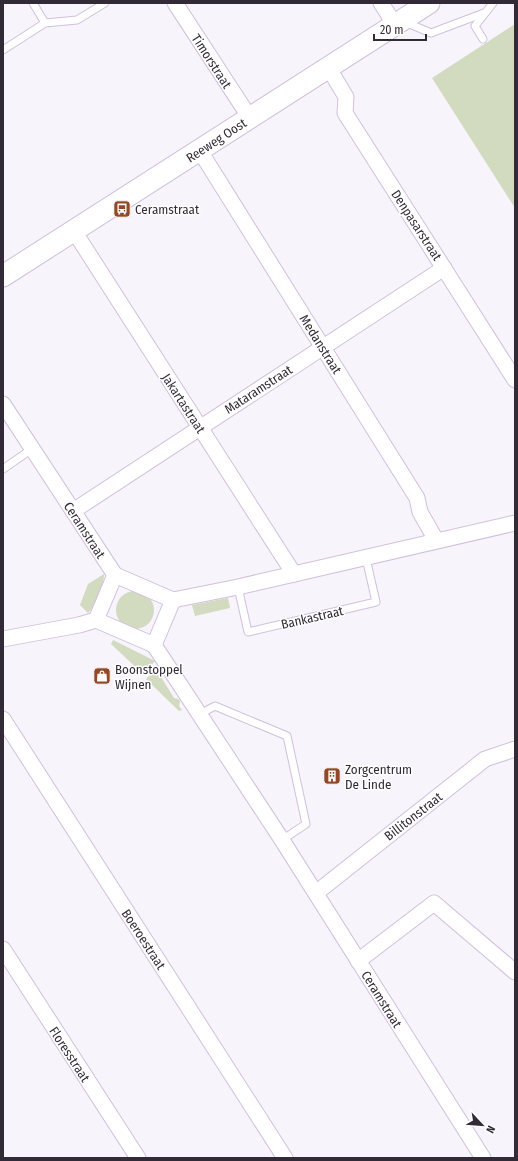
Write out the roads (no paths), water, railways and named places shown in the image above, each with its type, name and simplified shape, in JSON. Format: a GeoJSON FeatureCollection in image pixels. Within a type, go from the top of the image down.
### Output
{"type":"FeatureCollection","features":[{"type":"Feature","properties":{"kind":"street","name":"Timorstraat"},"geometry":{"type":"LineString","coordinates":[[175,3],[250,118]]}},
{"type":"Feature","properties":{"kind":"street"},"geometry":{"type":"LineString","coordinates":[[381,3],[398,23]]}},
{"type":"Feature","properties":{"kind":"street","name":"Reeweg Oost"},"geometry":{"type":"LineString","coordinates":[[3,276],[429,3]]}},
{"type":"Feature","properties":{"kind":"street","name":"Denpasarstraat"},"geometry":{"type":"LineString","coordinates":[[328,67],[346,97],[345,113],[515,380]]}},
{"type":"Feature","properties":{"kind":"street","name":"Medanstraat"},"geometry":{"type":"LineString","coordinates":[[200,151],[417,498],[420,512],[436,540]]}},
{"type":"Feature","properties":{"kind":"street","name":"Jakartastraat"},"geometry":{"type":"LineString","coordinates":[[74,231],[294,574]]}},
{"type":"Feature","properties":{"kind":"street","name":"Mataramstraat"},"geometry":{"type":"LineString","coordinates":[[73,511],[444,268]]}},
{"type":"Feature","properties":{"kind":"street","name":"Ceramstraat"},"geometry":{"type":"LineString","coordinates":[[3,404],[115,575]]}},
{"type":"Feature","properties":{"kind":"street"},"geometry":{"type":"LineString","coordinates":[[96,620],[115,575],[173,600],[238,587],[366,558],[436,540],[515,523]]}},
{"type":"Feature","properties":{"kind":"street"},"geometry":{"type":"LineString","coordinates":[[3,639],[79,625],[96,620],[154,645],[173,600]]}},
{"type":"Feature","properties":{"kind":"street","name":"Ceramstraat"},"geometry":{"type":"LineString","coordinates":[[154,645],[316,893],[483,1158]]}},
{"type":"Feature","properties":{"kind":"street","name":"Boeroestraat"},"geometry":{"type":"LineString","coordinates":[[3,720],[285,1158]]}},
{"type":"Feature","properties":{"kind":"street","name":"Billitonstraat"},"geometry":{"type":"LineString","coordinates":[[316,893],[485,759],[515,749]]}},
{"type":"Feature","properties":{"kind":"street"},"geometry":{"type":"LineString","coordinates":[[358,961],[434,903],[515,972]]}},
{"type":"Feature","properties":{"kind":"street","name":"Floresstraat"},"geometry":{"type":"LineString","coordinates":[[3,949],[138,1158]]}},
{"type":"Feature","properties":{"kind":"lane"},"geometry":{"type":"LineString","coordinates":[[33,3],[45,23]]}},
{"type":"Feature","properties":{"kind":"lane"},"geometry":{"type":"LineString","coordinates":[[3,50],[45,23],[78,20],[105,3]]}},
{"type":"Feature","properties":{"kind":"lane"},"geometry":{"type":"LineString","coordinates":[[483,39],[475,26],[493,3]]}},
{"type":"Feature","properties":{"kind":"lane"},"geometry":{"type":"LineString","coordinates":[[398,23],[431,33],[484,13]]}},
{"type":"Feature","properties":{"kind":"lane"},"geometry":{"type":"LineString","coordinates":[[3,469],[32,449]]}},
{"type":"Feature","properties":{"kind":"lane","name":"Bankastraat"},"geometry":{"type":"LineString","coordinates":[[238,587],[248,632],[376,602],[366,558]]}},
{"type":"Feature","properties":{"kind":"lane"},"geometry":{"type":"LineString","coordinates":[[200,714],[215,706],[287,736],[306,824],[282,840]]}},
{"type":"Feature","properties":{"kind":"place","name":"Ceramstraat"},"geometry":{"type":"Point","coordinates":[122,209]}},
{"type":"Feature","properties":{"kind":"place","name":"Boonstoppel Wijnen"},"geometry":{"type":"Point","coordinates":[102,676]}},
{"type":"Feature","properties":{"kind":"place","name":"Zorgcentrum De Linde"},"geometry":{"type":"Point","coordinates":[332,776]}}]}
